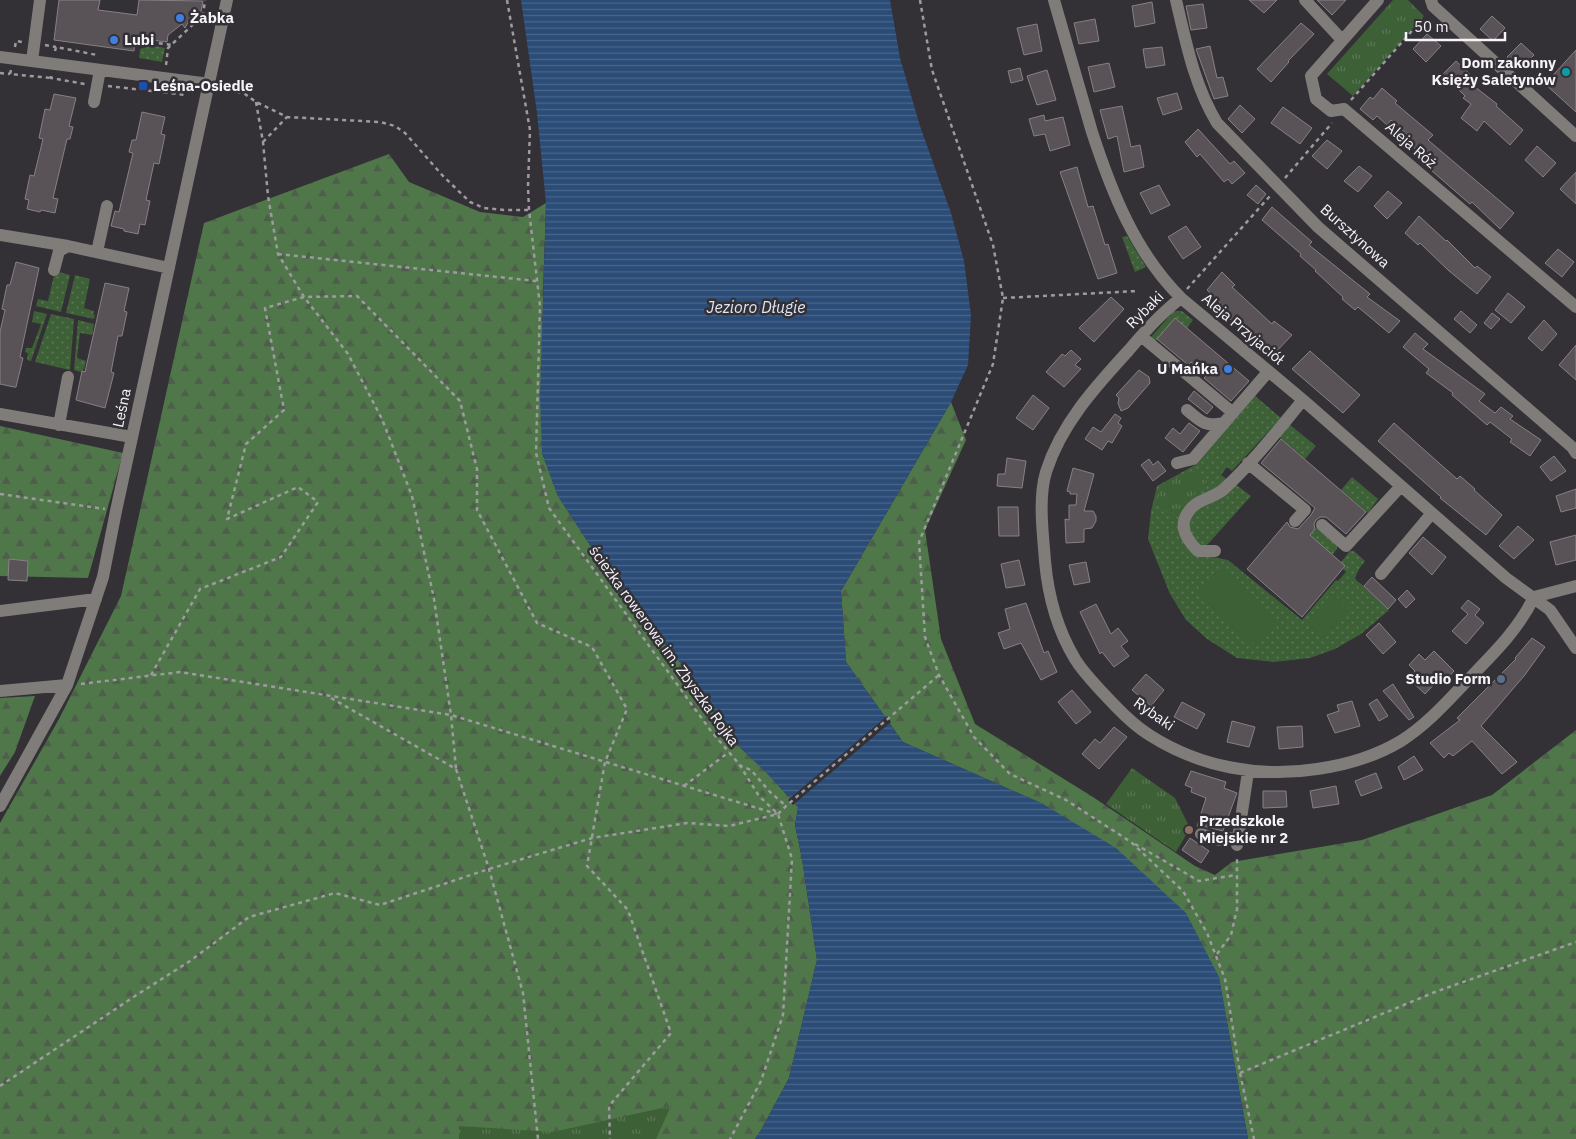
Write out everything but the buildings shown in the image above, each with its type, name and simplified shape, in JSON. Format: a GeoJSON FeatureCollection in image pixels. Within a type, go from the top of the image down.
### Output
{"type":"FeatureCollection","features":[{"type":"Feature","properties":{"kind":"street"},"geometry":{"type":"LineString","coordinates":[[32,61],[40,0]]}},
{"type":"Feature","properties":{"kind":"street","name":"Leśna"},"geometry":{"type":"LineString","coordinates":[[0,806],[67,685],[103,577],[169,268],[215,86],[227,0]]}},
{"type":"Feature","properties":{"kind":"street","name":"Aleja Przyjaciół"},"geometry":{"type":"LineString","coordinates":[[1054,0],[1106,175],[1139,246],[1166,283],[1184,294],[1268,372],[1303,400],[1506,578],[1550,610],[1576,648]]}},
{"type":"Feature","properties":{"kind":"street","name":"Bursztynowa"},"geometry":{"type":"LineString","coordinates":[[1176,0],[1191,63],[1209,110],[1217,123],[1318,227],[1494,378],[1572,447],[1576,453]]}},
{"type":"Feature","properties":{"kind":"street"},"geometry":{"type":"LineString","coordinates":[[1305,0],[1342,40]]}},
{"type":"Feature","properties":{"kind":"street","name":"Aleja Róż"},"geometry":{"type":"LineString","coordinates":[[1378,0],[1311,76],[1316,100],[1331,111],[1344,109],[1576,307]]}},
{"type":"Feature","properties":{"kind":"street"},"geometry":{"type":"LineString","coordinates":[[1432,3],[1576,136]]}},
{"type":"Feature","properties":{"kind":"street"},"geometry":{"type":"LineString","coordinates":[[0,57],[215,86]]}},
{"type":"Feature","properties":{"kind":"street"},"geometry":{"type":"LineString","coordinates":[[94,102],[100,70]]}},
{"type":"Feature","properties":{"kind":"street"},"geometry":{"type":"LineString","coordinates":[[97,252],[107,206]]}},
{"type":"Feature","properties":{"kind":"street"},"geometry":{"type":"LineString","coordinates":[[0,235],[68,246],[169,268]]}},
{"type":"Feature","properties":{"kind":"street"},"geometry":{"type":"LineString","coordinates":[[54,270],[59,251],[68,246]]}},
{"type":"Feature","properties":{"kind":"street","name":"Rybaki"},"geometry":{"type":"LineString","coordinates":[[1184,294],[1165,310],[1098,384],[1071,420],[1056,447],[1045,474],[1042,510],[1044,550],[1052,606],[1075,659],[1086,675],[1136,726],[1152,737],[1186,754],[1222,767],[1248,772],[1300,772],[1345,764],[1400,742],[1418,729],[1445,705],[1484,663],[1526,614],[1534,597]]}},
{"type":"Feature","properties":{"kind":"street"},"geometry":{"type":"LineString","coordinates":[[1141,336],[1232,412]]}},
{"type":"Feature","properties":{"kind":"street"},"geometry":{"type":"LineString","coordinates":[[1177,463],[1193,459],[1268,372]]}},
{"type":"Feature","properties":{"kind":"street"},"geometry":{"type":"LineString","coordinates":[[59,425],[68,377]]}},
{"type":"Feature","properties":{"kind":"street"},"geometry":{"type":"LineString","coordinates":[[1215,551],[1198,551],[1190,543],[1185,532],[1184,519],[1191,508],[1201,500],[1222,491],[1303,400]]}},
{"type":"Feature","properties":{"kind":"street"},"geometry":{"type":"LineString","coordinates":[[1187,410],[1205,425],[1224,423]]}},
{"type":"Feature","properties":{"kind":"street"},"geometry":{"type":"LineString","coordinates":[[0,414],[132,437]]}},
{"type":"Feature","properties":{"kind":"street"},"geometry":{"type":"LineString","coordinates":[[1248,463],[1305,510],[1296,521]]}},
{"type":"Feature","properties":{"kind":"street"},"geometry":{"type":"LineString","coordinates":[[1322,525],[1346,546],[1400,486]]}},
{"type":"Feature","properties":{"kind":"street"},"geometry":{"type":"LineString","coordinates":[[1381,574],[1432,514]]}},
{"type":"Feature","properties":{"kind":"street"},"geometry":{"type":"LineString","coordinates":[[1534,597],[1576,586]]}},
{"type":"Feature","properties":{"kind":"street"},"geometry":{"type":"LineString","coordinates":[[0,611],[96,599]]}},
{"type":"Feature","properties":{"kind":"street"},"geometry":{"type":"LineString","coordinates":[[0,691],[67,685]]}},
{"type":"Feature","properties":{"kind":"street"},"geometry":{"type":"LineString","coordinates":[[1202,834],[1220,840],[1238,840],[1248,772]]}},
{"type":"Feature","properties":{"kind":"path"},"geometry":{"type":"LineString","coordinates":[[166,65],[168,48],[203,15],[205,0]]}},
{"type":"Feature","properties":{"kind":"path","name":"ścieżka rowerowa im. Zbyszka Rojka"},"geometry":{"type":"LineString","coordinates":[[507,0],[530,130],[529,210],[540,306],[536,453],[549,508],[728,752],[739,764],[751,770],[770,792],[786,806]]}},
{"type":"Feature","properties":{"kind":"path"},"geometry":{"type":"LineString","coordinates":[[920,0],[932,70],[993,245],[1003,298],[993,364],[918,542],[925,637],[939,676],[974,737],[1010,774],[1066,800],[1131,842],[1200,881],[1236,875]]}},
{"type":"Feature","properties":{"kind":"path"},"geometry":{"type":"LineString","coordinates":[[1348,103],[1432,3]]}},
{"type":"Feature","properties":{"kind":"path"},"geometry":{"type":"LineString","coordinates":[[135,40],[172,45]]}},
{"type":"Feature","properties":{"kind":"path"},"geometry":{"type":"LineString","coordinates":[[0,73],[10,74]]}},
{"type":"Feature","properties":{"kind":"path"},"geometry":{"type":"LineString","coordinates":[[215,86],[245,94],[256,102],[287,117],[383,123],[395,126],[405,133],[443,176],[470,202],[484,208],[529,210]]}},
{"type":"Feature","properties":{"kind":"path"},"geometry":{"type":"LineString","coordinates":[[256,102],[263,142],[268,196],[278,254],[304,297],[348,354],[382,419],[412,496],[434,599],[451,716],[456,769],[489,869],[523,993],[538,1139]]}},
{"type":"Feature","properties":{"kind":"path"},"geometry":{"type":"LineString","coordinates":[[263,142],[287,117]]}},
{"type":"Feature","properties":{"kind":"path"},"geometry":{"type":"LineString","coordinates":[[1284,179],[1332,122]]}},
{"type":"Feature","properties":{"kind":"path"},"geometry":{"type":"LineString","coordinates":[[1184,294],[1276,190]]}},
{"type":"Feature","properties":{"kind":"path"},"geometry":{"type":"LineString","coordinates":[[278,254],[536,281]]}},
{"type":"Feature","properties":{"kind":"path"},"geometry":{"type":"LineString","coordinates":[[1003,298],[1138,291]]}},
{"type":"Feature","properties":{"kind":"path"},"geometry":{"type":"LineString","coordinates":[[151,675],[200,589],[281,557],[318,502],[298,487],[227,519],[246,444],[284,410],[265,308],[304,297],[357,296],[460,401],[477,469],[477,510],[537,622],[592,647],[626,709],[605,762],[587,866],[628,910],[671,1033],[609,1106],[610,1139]]}},
{"type":"Feature","properties":{"kind":"path"},"geometry":{"type":"LineString","coordinates":[[0,494],[80,504],[116,511]]}},
{"type":"Feature","properties":{"kind":"path"},"geometry":{"type":"LineString","coordinates":[[67,685],[180,672],[451,716],[778,814]]}},
{"type":"Feature","properties":{"kind":"path"},"geometry":{"type":"LineString","coordinates":[[0,1086],[190,961],[249,917],[335,893],[380,905],[592,838],[687,823],[729,826],[778,814],[939,676]]}},
{"type":"Feature","properties":{"kind":"path"},"geometry":{"type":"LineString","coordinates":[[329,697],[456,769]]}},
{"type":"Feature","properties":{"kind":"path"},"geometry":{"type":"LineString","coordinates":[[684,786],[728,752]]}},
{"type":"Feature","properties":{"kind":"path"},"geometry":{"type":"LineString","coordinates":[[730,1139],[761,1081],[783,1015],[792,859],[778,814],[759,796],[739,764]]}},
{"type":"Feature","properties":{"kind":"path"},"geometry":{"type":"LineString","coordinates":[[1217,954],[1231,935],[1237,909],[1238,840]]}},
{"type":"Feature","properties":{"kind":"path"},"geometry":{"type":"LineString","coordinates":[[1131,842],[1183,891],[1217,954],[1225,979],[1240,1073],[1254,1139]]}},
{"type":"Feature","properties":{"kind":"path"},"geometry":{"type":"LineString","coordinates":[[1240,1073],[1435,992],[1576,942]]}},
{"type":"Feature","properties":{"kind":"green space"},"geometry":{"type":"Polygon","coordinates":[[[1393,0],[1408,0],[1424,16],[1353,96],[1327,74],[1393,0]]]}},
{"type":"Feature","properties":{"kind":"green space"},"geometry":{"type":"Polygon","coordinates":[[[150,45],[165,48],[162,62],[139,58],[140,49],[150,45]]]}},
{"type":"Feature","properties":{"kind":"green space"},"geometry":{"type":"Polygon","coordinates":[[[389,154],[409,182],[480,212],[523,217],[546,203],[543,295],[542,453],[558,496],[601,562],[635,608],[685,668],[729,737],[765,771],[798,807],[795,825],[817,960],[789,1078],[755,1139],[0,1139],[0,823],[59,719],[121,596],[204,223],[389,154]]]}},
{"type":"Feature","properties":{"kind":"green space"},"geometry":{"type":"Polygon","coordinates":[[[1127,236],[1146,267],[1135,272],[1122,237],[1127,236]]]}},
{"type":"Feature","properties":{"kind":"green space"},"geometry":{"type":"Polygon","coordinates":[[[55,271],[70,275],[61,312],[36,306],[38,299],[48,301],[55,271]]]}},
{"type":"Feature","properties":{"kind":"green space"},"geometry":{"type":"Polygon","coordinates":[[[75,275],[90,279],[84,308],[94,311],[94,319],[66,313],[75,275]]]}},
{"type":"Feature","properties":{"kind":"green space"},"geometry":{"type":"Polygon","coordinates":[[[34,311],[47,314],[31,361],[27,360],[28,353],[25,352],[26,348],[32,348],[41,324],[32,322],[34,311]]]}},
{"type":"Feature","properties":{"kind":"green space"},"geometry":{"type":"Polygon","coordinates":[[[1174,311],[1182,311],[1193,320],[1187,328],[1175,318],[1155,342],[1150,338],[1174,311]]]}},
{"type":"Feature","properties":{"kind":"green space"},"geometry":{"type":"Polygon","coordinates":[[[51,314],[74,319],[70,370],[35,362],[51,314]]]}},
{"type":"Feature","properties":{"kind":"green space"},"geometry":{"type":"Polygon","coordinates":[[[78,320],[94,324],[92,335],[80,333],[77,358],[86,361],[81,372],[74,370],[78,320]]]}},
{"type":"Feature","properties":{"kind":"green space"},"geometry":{"type":"Polygon","coordinates":[[[1254,395],[1281,418],[1232,471],[1227,467],[1221,475],[1227,479],[1182,517],[1197,554],[1228,560],[1302,620],[1336,580],[1338,581],[1346,572],[1343,569],[1345,566],[1341,562],[1350,551],[1354,551],[1365,561],[1355,578],[1389,610],[1361,634],[1335,649],[1310,658],[1274,662],[1237,658],[1207,639],[1186,620],[1170,594],[1148,539],[1151,511],[1157,486],[1195,465],[1254,395]]]}},
{"type":"Feature","properties":{"kind":"green space"},"geometry":{"type":"Polygon","coordinates":[[[951,402],[966,440],[925,530],[941,639],[975,724],[1093,797],[1195,866],[1215,875],[1232,862],[1362,840],[1492,795],[1576,730],[1576,1139],[1248,1139],[1219,978],[1043,804],[903,742],[846,662],[841,591],[951,402]]]}},
{"type":"Feature","properties":{"kind":"green space"},"geometry":{"type":"Polygon","coordinates":[[[1289,424],[1316,446],[1305,459],[1278,436],[1289,424]]]}},
{"type":"Feature","properties":{"kind":"green space"},"geometry":{"type":"Polygon","coordinates":[[[0,426],[123,453],[88,578],[0,576],[0,426]]]}},
{"type":"Feature","properties":{"kind":"green space"},"geometry":{"type":"Polygon","coordinates":[[[1191,469],[1207,481],[1175,515],[1156,503],[1160,488],[1191,469]]]}},
{"type":"Feature","properties":{"kind":"green space"},"geometry":{"type":"Polygon","coordinates":[[[1352,477],[1378,499],[1368,513],[1341,490],[1352,477]]]}},
{"type":"Feature","properties":{"kind":"green space"},"geometry":{"type":"Polygon","coordinates":[[[1235,484],[1251,496],[1208,544],[1202,547],[1189,532],[1189,519],[1194,511],[1235,484]]]}},
{"type":"Feature","properties":{"kind":"green space"},"geometry":{"type":"Polygon","coordinates":[[[1316,528],[1337,545],[1337,549],[1332,555],[1310,535],[1316,528]]]}},
{"type":"Feature","properties":{"kind":"green space"},"geometry":{"type":"Polygon","coordinates":[[[1220,568],[1276,620],[1253,644],[1197,592],[1220,568]]]}},
{"type":"Feature","properties":{"kind":"green space"},"geometry":{"type":"Polygon","coordinates":[[[1332,593],[1349,607],[1323,638],[1306,624],[1332,593]]]}},
{"type":"Feature","properties":{"kind":"green space"},"geometry":{"type":"Polygon","coordinates":[[[35,696],[15,752],[0,776],[0,698],[35,696]]]}},
{"type":"Feature","properties":{"kind":"green space"},"geometry":{"type":"Polygon","coordinates":[[[1132,768],[1175,798],[1190,828],[1176,852],[1106,804],[1132,768]]]}},
{"type":"Feature","properties":{"kind":"green space"},"geometry":{"type":"Polygon","coordinates":[[[671,1106],[656,1139],[459,1139],[459,1126],[553,1132],[671,1106]]]}},
{"type":"Feature","properties":{"kind":"water","name":"Jezioro Długie"},"geometry":{"type":"Polygon","coordinates":[[[521,0],[890,0],[900,58],[920,126],[951,213],[964,261],[971,315],[968,365],[951,402],[841,591],[846,662],[903,742],[1043,804],[1116,848],[1186,913],[1219,977],[1248,1139],[755,1139],[789,1078],[817,960],[795,825],[798,807],[765,771],[729,737],[685,668],[635,608],[601,562],[558,496],[542,453],[540,397],[546,203],[537,113],[521,0]]]}},
{"type":"Feature","properties":{"kind":"pier"},"geometry":{"type":"Polygon","coordinates":[[[887,716],[891,722],[793,805],[788,800],[887,716]]]}},
{"type":"Feature","properties":{"kind":"place","name":"Żabka"},"geometry":{"type":"Point","coordinates":[180,18]}},
{"type":"Feature","properties":{"kind":"place","name":"Lubi"},"geometry":{"type":"Point","coordinates":[114,40]}},
{"type":"Feature","properties":{"kind":"place","name":"Dom zakonny Księży Saletynów"},"geometry":{"type":"Point","coordinates":[1566,72]}},
{"type":"Feature","properties":{"kind":"place","name":"Leśna-Osiedle"},"geometry":{"type":"Point","coordinates":[143,86]}},
{"type":"Feature","properties":{"kind":"place","name":"U Mańka"},"geometry":{"type":"Point","coordinates":[1228,369]}},
{"type":"Feature","properties":{"kind":"place","name":"Studio Form"},"geometry":{"type":"Point","coordinates":[1501,679]}},
{"type":"Feature","properties":{"kind":"place","name":"Przedszkole Miejskie nr 2"},"geometry":{"type":"Point","coordinates":[1189,830]}}]}
